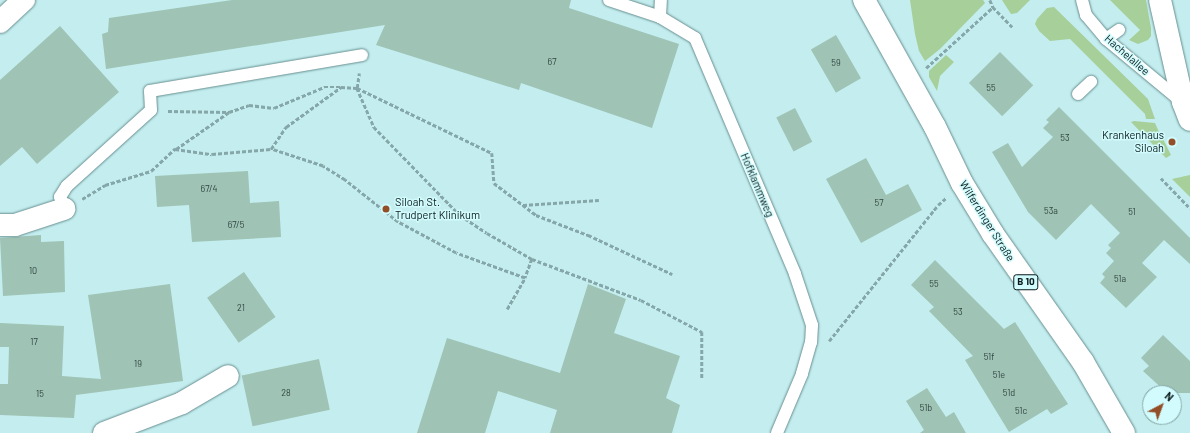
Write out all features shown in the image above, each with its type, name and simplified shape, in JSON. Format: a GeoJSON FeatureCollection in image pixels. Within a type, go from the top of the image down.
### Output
{"type":"FeatureCollection","features":[{"type":"Feature","properties":{"kind":"main road"},"geometry":{"type":"LineString","coordinates":[[0,22],[24,0]]}},
{"type":"Feature","properties":{"kind":"main road","name":"Wilferdinger Straße"},"geometry":{"type":"LineString","coordinates":[[864,0],[908,78],[962,183],[993,234],[1083,362],[1124,433]]}},
{"type":"Feature","properties":{"kind":"main road","name":"Hachelallee"},"geometry":{"type":"LineString","coordinates":[[1160,0],[1186,111]]}},
{"type":"Feature","properties":{"kind":"main road"},"geometry":{"type":"LineString","coordinates":[[0,225],[15,225],[64,209]]}},
{"type":"Feature","properties":{"kind":"main road"},"geometry":{"type":"LineString","coordinates":[[104,433],[182,403],[228,376]]}},
{"type":"Feature","properties":{"kind":"lane","name":"Hofklammweg"},"geometry":{"type":"LineString","coordinates":[[609,0],[660,17],[695,38],[795,274],[812,326],[811,342],[802,374],[777,433]]}},
{"type":"Feature","properties":{"kind":"lane"},"geometry":{"type":"LineString","coordinates":[[660,17],[661,0]]}},
{"type":"Feature","properties":{"kind":"lane","name":"Hachelallee"},"geometry":{"type":"LineString","coordinates":[[1082,0],[1086,15],[1106,39],[1186,111]]}},
{"type":"Feature","properties":{"kind":"lane"},"geometry":{"type":"LineString","coordinates":[[1106,39],[1119,30]]}},
{"type":"Feature","properties":{"kind":"lane"},"geometry":{"type":"LineString","coordinates":[[64,209],[60,197],[67,186],[151,110],[150,91],[362,55]]}},
{"type":"Feature","properties":{"kind":"lane"},"geometry":{"type":"LineString","coordinates":[[1078,94],[1090,82]]}},
{"type":"Feature","properties":{"kind":"path"},"geometry":{"type":"LineString","coordinates":[[990,0],[993,7],[1013,28]]}},
{"type":"Feature","properties":{"kind":"path"},"geometry":{"type":"LineString","coordinates":[[908,78],[923,70],[993,7]]}},
{"type":"Feature","properties":{"kind":"path"},"geometry":{"type":"LineString","coordinates":[[362,55],[357,88],[374,127],[460,215],[487,233],[532,259],[641,300],[702,332],[702,378]]}},
{"type":"Feature","properties":{"kind":"path"},"geometry":{"type":"LineString","coordinates":[[64,209],[105,186],[151,171],[176,149],[229,112],[250,105],[274,108],[324,87],[357,88],[492,153],[494,183],[536,215],[588,235],[672,274]]}},
{"type":"Feature","properties":{"kind":"path"},"geometry":{"type":"LineString","coordinates":[[271,149],[286,127],[340,87]]}},
{"type":"Feature","properties":{"kind":"path"},"geometry":{"type":"LineString","coordinates":[[151,110],[229,112]]}},
{"type":"Feature","properties":{"kind":"path"},"geometry":{"type":"LineString","coordinates":[[176,149],[212,154],[271,149],[323,166],[345,180],[398,222],[456,253],[525,278]]}},
{"type":"Feature","properties":{"kind":"path"},"geometry":{"type":"LineString","coordinates":[[1161,178],[1190,208]]}},
{"type":"Feature","properties":{"kind":"path"},"geometry":{"type":"LineString","coordinates":[[826,344],[938,205],[962,183]]}},
{"type":"Feature","properties":{"kind":"path"},"geometry":{"type":"LineString","coordinates":[[522,205],[599,200]]}},
{"type":"Feature","properties":{"kind":"path"},"geometry":{"type":"LineString","coordinates":[[507,309],[525,278],[532,259]]}},
{"type":"Feature","properties":{"kind":"green space"},"geometry":{"type":"Polygon","coordinates":[[[910,0],[983,0],[985,3],[940,49],[925,61],[919,51],[910,0]]]}},
{"type":"Feature","properties":{"kind":"green space"},"geometry":{"type":"Polygon","coordinates":[[[1002,0],[1030,0],[1017,13],[1011,14],[1002,0]]]}},
{"type":"Feature","properties":{"kind":"green space"},"geometry":{"type":"Polygon","coordinates":[[[1110,0],[1146,0],[1151,28],[1151,36],[1148,40],[1138,44],[1129,40],[1140,30],[1110,0]]]}},
{"type":"Feature","properties":{"kind":"green space"},"geometry":{"type":"Polygon","coordinates":[[[1054,7],[1148,99],[1155,119],[1146,119],[1145,114],[1070,39],[1050,41],[1039,31],[1035,24],[1037,19],[1047,8],[1054,7]]]}},
{"type":"Feature","properties":{"kind":"green space"},"geometry":{"type":"Polygon","coordinates":[[[946,55],[954,62],[940,76],[937,91],[929,77],[929,71],[946,55]]]}},
{"type":"Feature","properties":{"kind":"green space"},"geometry":{"type":"Polygon","coordinates":[[[1131,122],[1155,123],[1171,155],[1166,158],[1131,122]]]}},
{"type":"Feature","properties":{"kind":"green space"},"geometry":{"type":"Polygon","coordinates":[[[1190,175],[1190,197],[1172,179],[1190,175]]]}},
{"type":"Feature","properties":{"kind":"building"},"geometry":{"type":"Polygon","coordinates":[[[232,0],[571,0],[569,8],[679,44],[652,128],[521,83],[519,90],[376,45],[385,25],[106,69],[102,34],[108,32],[109,18],[232,0]]]}},
{"type":"Feature","properties":{"kind":"building"},"geometry":{"type":"Polygon","coordinates":[[[60,26],[119,92],[37,164],[22,147],[0,166],[0,80],[60,26]]]}},
{"type":"Feature","properties":{"kind":"building"},"geometry":{"type":"Polygon","coordinates":[[[836,35],[861,78],[836,93],[811,50],[836,35]]]}},
{"type":"Feature","properties":{"kind":"building"},"geometry":{"type":"Polygon","coordinates":[[[1000,52],[1033,85],[1002,116],[969,83],[1000,52]]]}},
{"type":"Feature","properties":{"kind":"building"},"geometry":{"type":"Polygon","coordinates":[[[1059,107],[1190,238],[1190,264],[1164,240],[1142,263],[1157,277],[1126,308],[1100,283],[1105,277],[1102,274],[1114,261],[1106,253],[1111,248],[1108,245],[1120,233],[1091,204],[1056,240],[1028,212],[992,152],[1008,143],[1022,167],[1053,137],[1043,128],[1049,122],[1046,120],[1059,107]]]}},
{"type":"Feature","properties":{"kind":"building"},"geometry":{"type":"Polygon","coordinates":[[[795,108],[812,142],[794,151],[776,118],[795,108]]]}},
{"type":"Feature","properties":{"kind":"building"},"geometry":{"type":"Polygon","coordinates":[[[866,158],[886,195],[908,184],[922,210],[861,243],[826,179],[866,158]]]}},
{"type":"Feature","properties":{"kind":"building"},"geometry":{"type":"Polygon","coordinates":[[[248,171],[250,203],[279,201],[281,237],[192,242],[189,205],[157,207],[155,176],[248,171]]]}},
{"type":"Feature","properties":{"kind":"building"},"geometry":{"type":"Polygon","coordinates":[[[41,235],[41,242],[64,241],[65,292],[3,296],[0,238],[41,235]]]}},
{"type":"Feature","properties":{"kind":"building"},"geometry":{"type":"Polygon","coordinates":[[[935,260],[1004,329],[1015,322],[1068,404],[1051,414],[1047,409],[1009,432],[965,360],[973,356],[929,311],[934,307],[911,285],[935,260]]]}},
{"type":"Feature","properties":{"kind":"building"},"geometry":{"type":"Polygon","coordinates":[[[244,272],[276,317],[239,343],[207,298],[244,272]]]}},
{"type":"Feature","properties":{"kind":"building"},"geometry":{"type":"Polygon","coordinates":[[[170,284],[183,381],[76,395],[74,418],[0,415],[0,384],[8,384],[9,347],[0,347],[0,323],[64,326],[62,376],[101,379],[88,295],[170,284]]]}},
{"type":"Feature","properties":{"kind":"building"},"geometry":{"type":"Polygon","coordinates":[[[588,284],[626,299],[614,333],[680,356],[666,398],[680,405],[672,433],[550,433],[557,410],[498,391],[485,433],[417,433],[447,338],[560,373],[588,284]]]}},
{"type":"Feature","properties":{"kind":"building"},"geometry":{"type":"Polygon","coordinates":[[[1163,335],[1190,361],[1190,393],[1182,393],[1182,385],[1158,385],[1143,371],[1149,366],[1141,358],[1163,335]]]}},
{"type":"Feature","properties":{"kind":"building"},"geometry":{"type":"Polygon","coordinates":[[[319,359],[330,410],[253,426],[242,375],[319,359]]]}},
{"type":"Feature","properties":{"kind":"building"},"geometry":{"type":"Polygon","coordinates":[[[927,388],[946,417],[954,412],[966,433],[920,433],[924,430],[906,401],[927,388]]]}},
{"type":"Feature","properties":{"kind":"place","name":"Krankenhaus Siloah"},"geometry":{"type":"Point","coordinates":[1172,142]}},
{"type":"Feature","properties":{"kind":"place","name":"Siloah St. Trudpert Klinikum"},"geometry":{"type":"Point","coordinates":[386,209]}}]}
